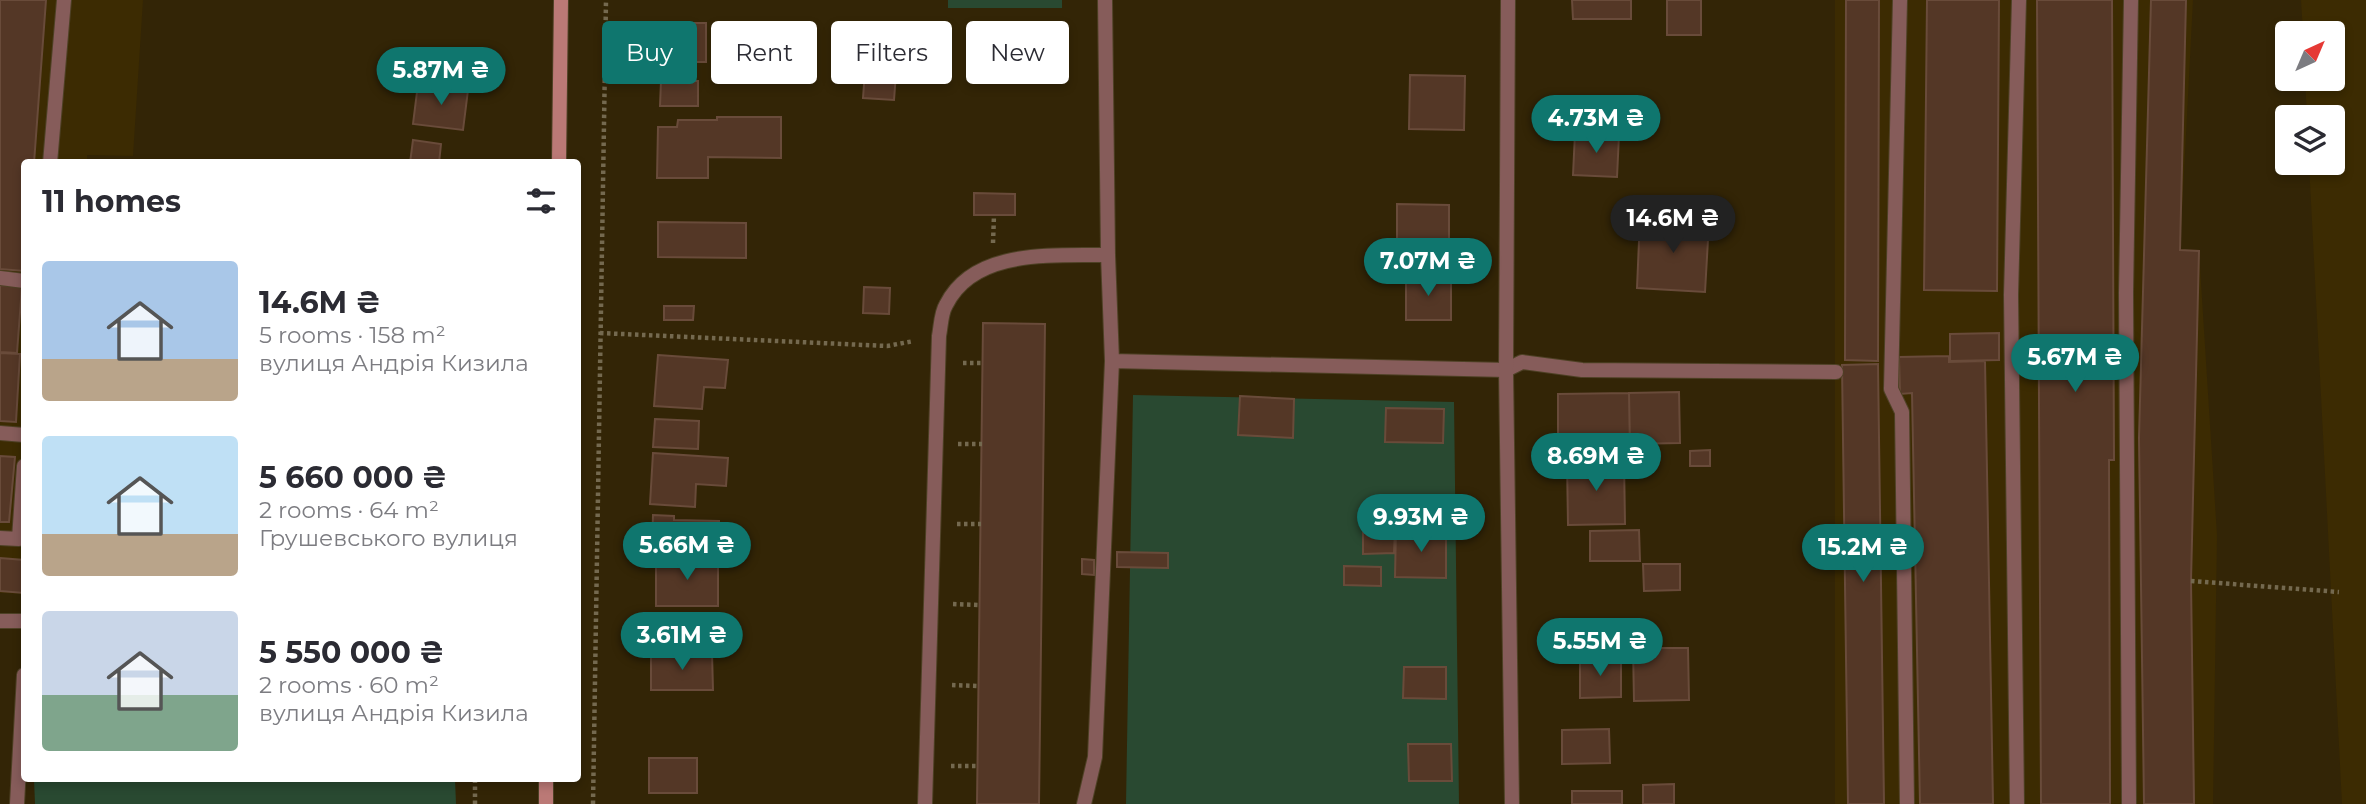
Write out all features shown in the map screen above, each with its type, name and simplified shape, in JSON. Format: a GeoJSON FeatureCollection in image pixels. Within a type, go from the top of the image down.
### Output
{"type":"FeatureCollection","features":[{"type":"Feature","properties":{"kind":"street"},"geometry":{"type":"LineString","coordinates":[[50,159],[64,0]]}},
{"type":"Feature","properties":{"kind":"street"},"geometry":{"type":"LineString","coordinates":[[559,159],[561,0]]}},
{"type":"Feature","properties":{"kind":"street"},"geometry":{"type":"LineString","coordinates":[[1084,804],[1095,757],[1112,361],[1105,0]]}},
{"type":"Feature","properties":{"kind":"street"},"geometry":{"type":"LineString","coordinates":[[1508,0],[1506,370],[1512,804]]}},
{"type":"Feature","properties":{"kind":"street"},"geometry":{"type":"LineString","coordinates":[[1900,0],[1891,389],[1902,412],[1907,804]]}},
{"type":"Feature","properties":{"kind":"street"},"geometry":{"type":"LineString","coordinates":[[2017,804],[2011,295],[2018,0]]}},
{"type":"Feature","properties":{"kind":"street"},"geometry":{"type":"LineString","coordinates":[[2129,804],[2126,293],[2131,0]]}},
{"type":"Feature","properties":{"kind":"street"},"geometry":{"type":"LineString","coordinates":[[925,804],[939,336],[944,306],[959,284],[993,265],[1027,257],[1108,255]]}},
{"type":"Feature","properties":{"kind":"street"},"geometry":{"type":"LineString","coordinates":[[0,278],[21,281]]}},
{"type":"Feature","properties":{"kind":"street"},"geometry":{"type":"LineString","coordinates":[[1112,361],[1506,370],[1522,362],[1582,370],[1836,372]]}},
{"type":"Feature","properties":{"kind":"street"},"geometry":{"type":"LineString","coordinates":[[0,433],[21,435]]}},
{"type":"Feature","properties":{"kind":"street"},"geometry":{"type":"LineString","coordinates":[[0,538],[19,539],[21,510]]}},
{"type":"Feature","properties":{"kind":"street"},"geometry":{"type":"LineString","coordinates":[[0,621],[21,621]]}},
{"type":"Feature","properties":{"kind":"street"},"geometry":{"type":"LineString","coordinates":[[17,804],[21,730]]}},
{"type":"Feature","properties":{"kind":"street"},"geometry":{"type":"LineString","coordinates":[[545,804],[546,782]]}},
{"type":"Feature","properties":{"kind":"path"},"geometry":{"type":"LineString","coordinates":[[593,804],[606,0]]}},
{"type":"Feature","properties":{"kind":"path"},"geometry":{"type":"LineString","coordinates":[[600,332],[887,346],[939,336]]}},
{"type":"Feature","properties":{"kind":"path"},"geometry":{"type":"LineString","coordinates":[[2191,581],[2339,592]]}},
{"type":"Feature","properties":{"kind":"path"},"geometry":{"type":"LineString","coordinates":[[475,782],[475,804]]}},
{"type":"Feature","properties":{"kind":"shaded area"},"geometry":{"type":"Polygon","coordinates":[[[0,0],[143,0],[133,156],[87,155],[87,159],[21,159],[21,594],[0,593],[0,0]]]}},
{"type":"Feature","properties":{"kind":"shaded area"},"geometry":{"type":"Polygon","coordinates":[[[1835,0],[2193,0],[2180,250],[2199,251],[2217,535],[2213,804],[1835,804],[1835,0]]]}},
{"type":"Feature","properties":{"kind":"shaded area"},"geometry":{"type":"Polygon","coordinates":[[[2301,0],[2366,0],[2366,804],[2342,804],[2310,175],[2345,175],[2345,105],[2306,105],[2306,91],[2345,91],[2345,21],[2302,21],[2301,0]]]}},
{"type":"Feature","properties":{"kind":"green space"},"geometry":{"type":"Polygon","coordinates":[[[948,0],[1062,0],[1062,8],[948,8],[948,0]]]}},
{"type":"Feature","properties":{"kind":"green space"},"geometry":{"type":"Polygon","coordinates":[[[1133,395],[1454,402],[1459,804],[1126,804],[1133,395]]]}},
{"type":"Feature","properties":{"kind":"green space"},"geometry":{"type":"Polygon","coordinates":[[[34,782],[455,782],[456,804],[35,804],[34,782]]]}},
{"type":"Feature","properties":{"kind":"building"},"geometry":{"type":"Polygon","coordinates":[[[0,0],[46,0],[34,159],[21,159],[21,271],[0,269],[0,0]]]}},
{"type":"Feature","properties":{"kind":"building"},"geometry":{"type":"Polygon","coordinates":[[[1572,0],[1631,0],[1631,19],[1573,19],[1572,0]]]}},
{"type":"Feature","properties":{"kind":"building"},"geometry":{"type":"Polygon","coordinates":[[[1667,0],[1701,0],[1701,35],[1667,35],[1667,0]]]}},
{"type":"Feature","properties":{"kind":"building"},"geometry":{"type":"Polygon","coordinates":[[[1846,0],[1879,0],[1878,361],[1845,360],[1846,0]]]}},
{"type":"Feature","properties":{"kind":"building"},"geometry":{"type":"Polygon","coordinates":[[[1927,0],[1999,0],[1997,291],[1924,290],[1927,0]]]}},
{"type":"Feature","properties":{"kind":"building"},"geometry":{"type":"Polygon","coordinates":[[[2037,0],[2112,0],[2114,460],[2109,460],[2110,804],[2041,804],[2037,0]]]}},
{"type":"Feature","properties":{"kind":"building"},"geometry":{"type":"Polygon","coordinates":[[[2151,0],[2186,0],[2180,250],[2199,251],[2191,581],[2194,804],[2144,804],[2139,438],[2151,0]]]}},
{"type":"Feature","properties":{"kind":"building"},"geometry":{"type":"Polygon","coordinates":[[[697,23],[706,23],[706,62],[697,62],[697,23]]]}},
{"type":"Feature","properties":{"kind":"building"},"geometry":{"type":"Polygon","coordinates":[[[1410,75],[1465,76],[1464,130],[1409,129],[1410,75]]]}},
{"type":"Feature","properties":{"kind":"building"},"geometry":{"type":"Polygon","coordinates":[[[698,81],[698,106],[660,106],[661,84],[697,84],[698,81]]]}},
{"type":"Feature","properties":{"kind":"building"},"geometry":{"type":"Polygon","coordinates":[[[418,84],[468,90],[463,130],[413,124],[418,84]]]}},
{"type":"Feature","properties":{"kind":"building"},"geometry":{"type":"Polygon","coordinates":[[[864,84],[895,84],[894,100],[863,98],[864,84]]]}},
{"type":"Feature","properties":{"kind":"building"},"geometry":{"type":"Polygon","coordinates":[[[717,117],[781,117],[781,158],[708,157],[708,178],[657,178],[658,127],[677,127],[678,120],[717,120],[717,117]]]}},
{"type":"Feature","properties":{"kind":"building"},"geometry":{"type":"Polygon","coordinates":[[[1575,133],[1619,135],[1617,177],[1573,175],[1575,133]]]}},
{"type":"Feature","properties":{"kind":"building"},"geometry":{"type":"Polygon","coordinates":[[[413,140],[441,144],[439,159],[411,159],[413,140]]]}},
{"type":"Feature","properties":{"kind":"building"},"geometry":{"type":"Polygon","coordinates":[[[974,193],[1015,194],[1015,215],[974,215],[974,193]]]}},
{"type":"Feature","properties":{"kind":"building"},"geometry":{"type":"Polygon","coordinates":[[[1397,204],[1449,205],[1449,245],[1397,244],[1397,204]]]}},
{"type":"Feature","properties":{"kind":"building"},"geometry":{"type":"Polygon","coordinates":[[[1640,218],[1709,222],[1705,292],[1637,288],[1640,218]]]}},
{"type":"Feature","properties":{"kind":"building"},"geometry":{"type":"Polygon","coordinates":[[[658,222],[746,223],[746,258],[658,257],[658,222]]]}},
{"type":"Feature","properties":{"kind":"building"},"geometry":{"type":"Polygon","coordinates":[[[1406,276],[1451,276],[1451,320],[1406,320],[1406,276]]]}},
{"type":"Feature","properties":{"kind":"building"},"geometry":{"type":"Polygon","coordinates":[[[0,285],[21,286],[17,353],[0,352],[0,285]]]}},
{"type":"Feature","properties":{"kind":"building"},"geometry":{"type":"Polygon","coordinates":[[[864,287],[890,288],[889,314],[863,313],[864,287]]]}},
{"type":"Feature","properties":{"kind":"building"},"geometry":{"type":"Polygon","coordinates":[[[664,306],[694,306],[693,320],[664,320],[664,306]]]}},
{"type":"Feature","properties":{"kind":"building"},"geometry":{"type":"Polygon","coordinates":[[[983,323],[1045,324],[1039,804],[977,804],[983,323]]]}},
{"type":"Feature","properties":{"kind":"building"},"geometry":{"type":"Polygon","coordinates":[[[1999,333],[1999,360],[1950,361],[1950,334],[1999,333]]]}},
{"type":"Feature","properties":{"kind":"building"},"geometry":{"type":"Polygon","coordinates":[[[0,353],[20,354],[16,422],[0,421],[0,353]]]}},
{"type":"Feature","properties":{"kind":"building"},"geometry":{"type":"Polygon","coordinates":[[[658,355],[728,360],[725,388],[704,387],[702,409],[654,406],[658,355]]]}},
{"type":"Feature","properties":{"kind":"building"},"geometry":{"type":"Polygon","coordinates":[[[1949,356],[1949,362],[1985,361],[1993,804],[1920,804],[1912,393],[1900,394],[1899,357],[1949,356]]]}},
{"type":"Feature","properties":{"kind":"building"},"geometry":{"type":"Polygon","coordinates":[[[1878,364],[1884,804],[1848,804],[1842,365],[1878,364]]]}},
{"type":"Feature","properties":{"kind":"building"},"geometry":{"type":"Polygon","coordinates":[[[1679,392],[1680,443],[1630,444],[1629,393],[1679,392]]]}},
{"type":"Feature","properties":{"kind":"building"},"geometry":{"type":"Polygon","coordinates":[[[1629,393],[1630,453],[1558,454],[1558,394],[1629,393]]]}},
{"type":"Feature","properties":{"kind":"building"},"geometry":{"type":"Polygon","coordinates":[[[1240,396],[1294,399],[1293,438],[1238,435],[1240,396]]]}},
{"type":"Feature","properties":{"kind":"building"},"geometry":{"type":"Polygon","coordinates":[[[1386,408],[1444,409],[1443,443],[1385,442],[1386,408]]]}},
{"type":"Feature","properties":{"kind":"building"},"geometry":{"type":"Polygon","coordinates":[[[655,419],[699,421],[698,449],[653,447],[655,419]]]}},
{"type":"Feature","properties":{"kind":"building"},"geometry":{"type":"Polygon","coordinates":[[[1710,450],[1710,466],[1690,466],[1690,451],[1710,450]]]}},
{"type":"Feature","properties":{"kind":"building"},"geometry":{"type":"Polygon","coordinates":[[[653,453],[728,458],[726,486],[696,484],[695,507],[650,504],[653,453]]]}},
{"type":"Feature","properties":{"kind":"building"},"geometry":{"type":"Polygon","coordinates":[[[0,456],[15,457],[9,522],[0,522],[0,456]]]}},
{"type":"Feature","properties":{"kind":"building"},"geometry":{"type":"Polygon","coordinates":[[[1567,461],[1624,461],[1625,524],[1568,525],[1567,461]]]}},
{"type":"Feature","properties":{"kind":"building"},"geometry":{"type":"Polygon","coordinates":[[[653,515],[674,516],[674,520],[719,521],[718,548],[652,547],[653,515]]]}},
{"type":"Feature","properties":{"kind":"building"},"geometry":{"type":"Polygon","coordinates":[[[1363,529],[1395,529],[1394,553],[1363,554],[1363,529]]]}},
{"type":"Feature","properties":{"kind":"building"},"geometry":{"type":"Polygon","coordinates":[[[1396,529],[1446,530],[1446,578],[1395,577],[1396,529]]]}},
{"type":"Feature","properties":{"kind":"building"},"geometry":{"type":"Polygon","coordinates":[[[1639,530],[1640,561],[1590,561],[1590,531],[1639,530]]]}},
{"type":"Feature","properties":{"kind":"building"},"geometry":{"type":"Polygon","coordinates":[[[1117,552],[1168,553],[1168,568],[1117,567],[1117,552]]]}},
{"type":"Feature","properties":{"kind":"building"},"geometry":{"type":"Polygon","coordinates":[[[656,557],[718,557],[718,606],[656,606],[656,557]]]}},
{"type":"Feature","properties":{"kind":"building"},"geometry":{"type":"Polygon","coordinates":[[[0,558],[21,560],[21,593],[0,591],[0,558]]]}},
{"type":"Feature","properties":{"kind":"building"},"geometry":{"type":"Polygon","coordinates":[[[1082,559],[1094,560],[1094,575],[1082,574],[1082,559]]]}},
{"type":"Feature","properties":{"kind":"building"},"geometry":{"type":"Polygon","coordinates":[[[1643,564],[1680,564],[1680,590],[1644,591],[1643,564]]]}},
{"type":"Feature","properties":{"kind":"building"},"geometry":{"type":"Polygon","coordinates":[[[1344,566],[1381,567],[1381,586],[1344,585],[1344,566]]]}},
{"type":"Feature","properties":{"kind":"building"},"geometry":{"type":"Polygon","coordinates":[[[1633,648],[1688,648],[1689,700],[1634,701],[1633,648]]]}},
{"type":"Feature","properties":{"kind":"building"},"geometry":{"type":"Polygon","coordinates":[[[651,653],[712,653],[713,690],[651,690],[651,653]]]}},
{"type":"Feature","properties":{"kind":"building"},"geometry":{"type":"Polygon","coordinates":[[[1580,659],[1621,659],[1621,697],[1580,698],[1580,659]]]}},
{"type":"Feature","properties":{"kind":"building"},"geometry":{"type":"Polygon","coordinates":[[[1404,667],[1446,667],[1446,699],[1403,698],[1404,667]]]}},
{"type":"Feature","properties":{"kind":"building"},"geometry":{"type":"Polygon","coordinates":[[[1609,729],[1610,763],[1562,764],[1562,730],[1609,729]]]}},
{"type":"Feature","properties":{"kind":"building"},"geometry":{"type":"Polygon","coordinates":[[[1408,744],[1451,744],[1452,781],[1409,781],[1408,744]]]}},
{"type":"Feature","properties":{"kind":"building"},"geometry":{"type":"Polygon","coordinates":[[[649,758],[697,758],[697,793],[649,793],[649,758]]]}},
{"type":"Feature","properties":{"kind":"building"},"geometry":{"type":"Polygon","coordinates":[[[1674,784],[1674,804],[1643,804],[1643,785],[1674,784]]]}},
{"type":"Feature","properties":{"kind":"building"},"geometry":{"type":"Polygon","coordinates":[[[1572,791],[1622,791],[1622,804],[1572,804],[1572,791]]]}}]}
